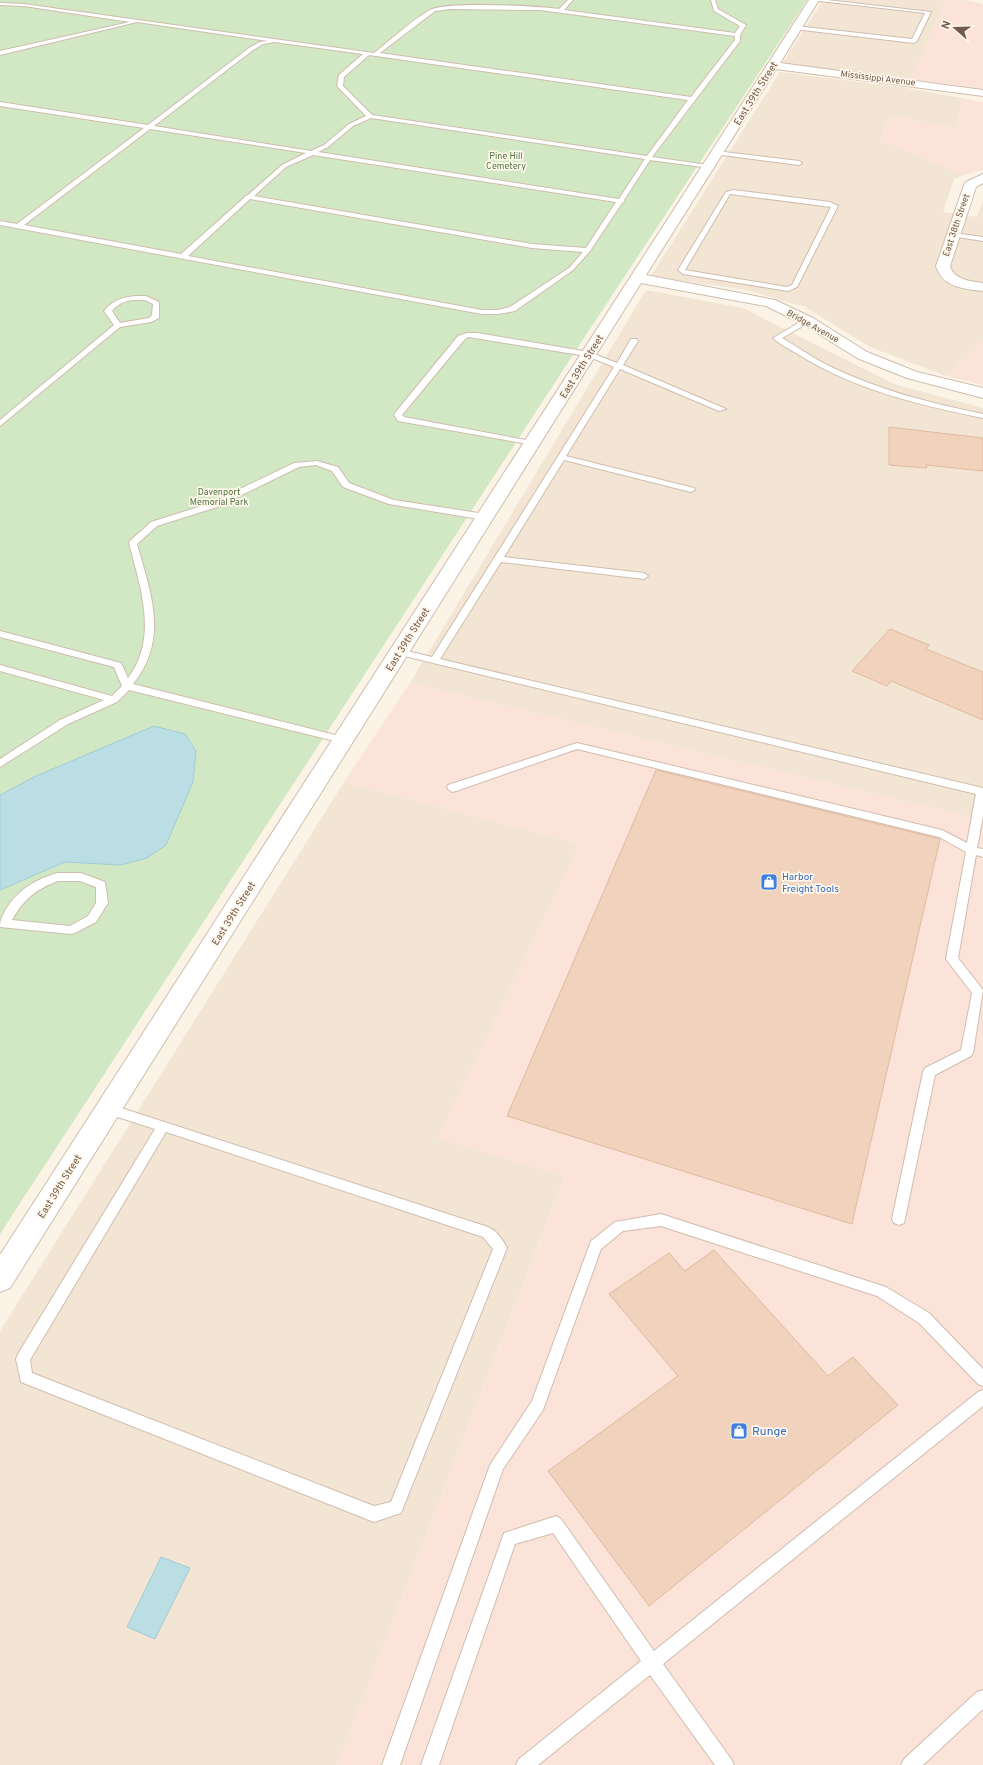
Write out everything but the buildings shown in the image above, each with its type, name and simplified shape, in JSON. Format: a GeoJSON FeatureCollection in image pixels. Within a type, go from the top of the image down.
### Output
{"type":"FeatureCollection","features":[{"type":"Feature","properties":{"kind":"street","name":"East 39th Street"},"geometry":{"type":"LineString","coordinates":[[0,1279],[813,0]]}},
{"type":"Feature","properties":{"kind":"street","name":"Mississippi Avenue"},"geometry":{"type":"LineString","coordinates":[[772,65],[944,86],[983,93]]}},
{"type":"Feature","properties":{"kind":"street","name":"East 38th Street"},"geometry":{"type":"LineString","coordinates":[[983,178],[970,185],[943,266],[944,272],[949,278],[983,287]]}},
{"type":"Feature","properties":{"kind":"street","name":"Bridge Avenue"},"geometry":{"type":"LineString","coordinates":[[637,278],[732,288],[770,303],[808,321],[862,354],[912,375],[983,393]]}},
{"type":"Feature","properties":{"kind":"lane"},"geometry":{"type":"LineString","coordinates":[[561,10],[571,0]]}},
{"type":"Feature","properties":{"kind":"lane"},"geometry":{"type":"LineString","coordinates":[[0,223],[482,312],[498,312],[512,309],[571,269],[588,250],[622,201],[649,158],[692,98],[738,40],[737,35],[743,25],[716,10],[713,0]]}},
{"type":"Feature","properties":{"kind":"lane"},"geometry":{"type":"LineString","coordinates":[[796,28],[914,41],[928,12],[813,0]]}},
{"type":"Feature","properties":{"kind":"lane"},"geometry":{"type":"LineString","coordinates":[[0,4],[24,5],[692,98]]}},
{"type":"Feature","properties":{"kind":"lane"},"geometry":{"type":"LineString","coordinates":[[376,54],[433,10],[450,7],[540,8],[561,10],[600,17],[737,35]]}},
{"type":"Feature","properties":{"kind":"lane"},"geometry":{"type":"LineString","coordinates":[[0,53],[141,21]]}},
{"type":"Feature","properties":{"kind":"lane"},"geometry":{"type":"LineString","coordinates":[[18,226],[149,128],[251,49],[262,43],[278,41]]}},
{"type":"Feature","properties":{"kind":"lane"},"geometry":{"type":"LineString","coordinates":[[368,52],[341,76],[340,86],[370,116]]}},
{"type":"Feature","properties":{"kind":"lane"},"geometry":{"type":"LineString","coordinates":[[2,106],[622,201]]}},
{"type":"Feature","properties":{"kind":"lane"},"geometry":{"type":"LineString","coordinates":[[182,257],[284,166],[326,146],[351,125],[370,116],[649,158],[799,163]]}},
{"type":"Feature","properties":{"kind":"lane"},"geometry":{"type":"LineString","coordinates":[[728,192],[830,204],[836,206],[795,286],[788,289],[732,288],[681,270],[728,192]]}},
{"type":"Feature","properties":{"kind":"lane"},"geometry":{"type":"LineString","coordinates":[[247,198],[532,246],[588,250]]}},
{"type":"Feature","properties":{"kind":"lane"},"geometry":{"type":"LineString","coordinates":[[953,235],[983,240]]}},
{"type":"Feature","properties":{"kind":"lane"},"geometry":{"type":"LineString","coordinates":[[0,424],[118,325],[151,320],[156,316],[158,303],[146,298],[125,300],[110,308],[108,311],[118,325]]}},
{"type":"Feature","properties":{"kind":"lane"},"geometry":{"type":"LineString","coordinates":[[808,321],[777,338],[826,368],[871,387],[908,399],[983,416]]}},
{"type":"Feature","properties":{"kind":"lane"},"geometry":{"type":"LineString","coordinates":[[532,444],[401,419],[398,415],[461,338],[467,335],[477,335],[589,354],[722,409]]}},
{"type":"Feature","properties":{"kind":"lane"},"geometry":{"type":"LineString","coordinates":[[435,660],[634,341]]}},
{"type":"Feature","properties":{"kind":"lane"},"geometry":{"type":"LineString","coordinates":[[562,457],[691,490]]}},
{"type":"Feature","properties":{"kind":"lane"},"geometry":{"type":"LineString","coordinates":[[0,764],[64,722],[114,700],[127,686],[144,661],[149,640],[148,604],[134,544],[154,524],[214,505],[297,465],[317,463],[335,469],[346,485],[392,502],[485,517]]}},
{"type":"Feature","properties":{"kind":"lane"},"geometry":{"type":"LineString","coordinates":[[498,559],[644,576]]}},
{"type":"Feature","properties":{"kind":"lane"},"geometry":{"type":"LineString","coordinates":[[0,634],[118,665],[127,686]]}},
{"type":"Feature","properties":{"kind":"lane"},"geometry":{"type":"LineString","coordinates":[[399,652],[983,792],[971,850],[952,959],[978,992],[967,1053],[929,1072],[899,1219]]}},
{"type":"Feature","properties":{"kind":"lane"},"geometry":{"type":"LineString","coordinates":[[0,668],[114,700]]}},
{"type":"Feature","properties":{"kind":"lane"},"geometry":{"type":"LineString","coordinates":[[127,686],[343,740]]}},
{"type":"Feature","properties":{"kind":"lane"},"geometry":{"type":"LineString","coordinates":[[452,788],[577,746],[942,834],[971,850],[983,853]]}},
{"type":"Feature","properties":{"kind":"lane"},"geometry":{"type":"LineString","coordinates":[[57,877],[81,877],[101,885],[102,903],[92,919],[71,930],[2,924],[18,899],[34,885],[57,877]]}},
{"type":"Feature","properties":{"kind":"lane"},"geometry":{"type":"LineString","coordinates":[[109,1109],[163,1126],[488,1233],[500,1248],[396,1508],[374,1514],[26,1376],[23,1359],[163,1126]]}},
{"type":"Feature","properties":{"kind":"lane"},"geometry":{"type":"LineString","coordinates":[[391,1765],[497,1465],[538,1405],[596,1245],[620,1226],[661,1220],[882,1291],[924,1318],[983,1379]]}},
{"type":"Feature","properties":{"kind":"lane"},"geometry":{"type":"LineString","coordinates":[[525,1765],[983,1397]]}},
{"type":"Feature","properties":{"kind":"lane"},"geometry":{"type":"LineString","coordinates":[[430,1765],[510,1538],[556,1524],[652,1663],[725,1765]]}},
{"type":"Feature","properties":{"kind":"lane"},"geometry":{"type":"LineString","coordinates":[[910,1765],[983,1698]]}},
{"type":"Feature","properties":{"kind":"shaded area"},"geometry":{"type":"Polygon","coordinates":[[[823,0],[946,0],[911,79],[782,64],[823,0]]]}},
{"type":"Feature","properties":{"kind":"shaded area"},"geometry":{"type":"Polygon","coordinates":[[[946,0],[964,0],[983,4],[983,89],[911,79],[946,0]]]}},
{"type":"Feature","properties":{"kind":"shaded area"},"geometry":{"type":"Polygon","coordinates":[[[780,72],[907,88],[962,98],[957,128],[890,116],[880,140],[964,175],[954,179],[943,212],[977,217],[983,201],[983,340],[946,376],[870,347],[805,307],[747,290],[651,276],[780,72]]]}},
{"type":"Feature","properties":{"kind":"shaded area"},"geometry":{"type":"Polygon","coordinates":[[[962,98],[983,102],[983,170],[964,175],[880,141],[890,116],[957,128],[962,98]]]}},
{"type":"Feature","properties":{"kind":"shaded area"},"geometry":{"type":"Polygon","coordinates":[[[646,290],[743,308],[894,384],[983,408],[983,820],[410,683],[646,290]]]}},
{"type":"Feature","properties":{"kind":"shaded area"},"geometry":{"type":"Polygon","coordinates":[[[983,340],[983,385],[946,376],[983,340]]]}},
{"type":"Feature","properties":{"kind":"shaded area"},"geometry":{"type":"Polygon","coordinates":[[[410,683],[983,820],[983,1765],[337,1765],[565,1177],[438,1138],[580,844],[344,782],[410,683]]]}},
{"type":"Feature","properties":{"kind":"shaded area"},"geometry":{"type":"Polygon","coordinates":[[[344,782],[580,844],[438,1138],[565,1176],[337,1765],[0,1765],[0,1331],[344,782]]]}},
{"type":"Feature","properties":{"kind":"green space"},"geometry":{"type":"Polygon","coordinates":[[[0,0],[807,0],[584,338],[0,1234],[0,0]]]}},
{"type":"Feature","properties":{"kind":"water"},"geometry":{"type":"Polygon","coordinates":[[[154,726],[185,734],[196,751],[193,782],[166,845],[147,858],[121,865],[65,862],[0,890],[0,795],[36,776],[154,726]]]}},
{"type":"Feature","properties":{"kind":"water"},"geometry":{"type":"Polygon","coordinates":[[[161,1557],[190,1568],[155,1639],[127,1627],[161,1557]]]}},
{"type":"Feature","properties":{"kind":"place","name":"Harbor Freight Tools"},"geometry":{"type":"Point","coordinates":[769,882]}},
{"type":"Feature","properties":{"kind":"place","name":"Runge"},"geometry":{"type":"Point","coordinates":[739,1431]}},
{"type":"Feature","properties":{"kind":"park label","name":"Pine Hill Cemetery"},"geometry":{"type":"Point","coordinates":[506,162]}},
{"type":"Feature","properties":{"kind":"park label","name":"Davenport Memorial Park"},"geometry":{"type":"Point","coordinates":[219,498]}}]}
